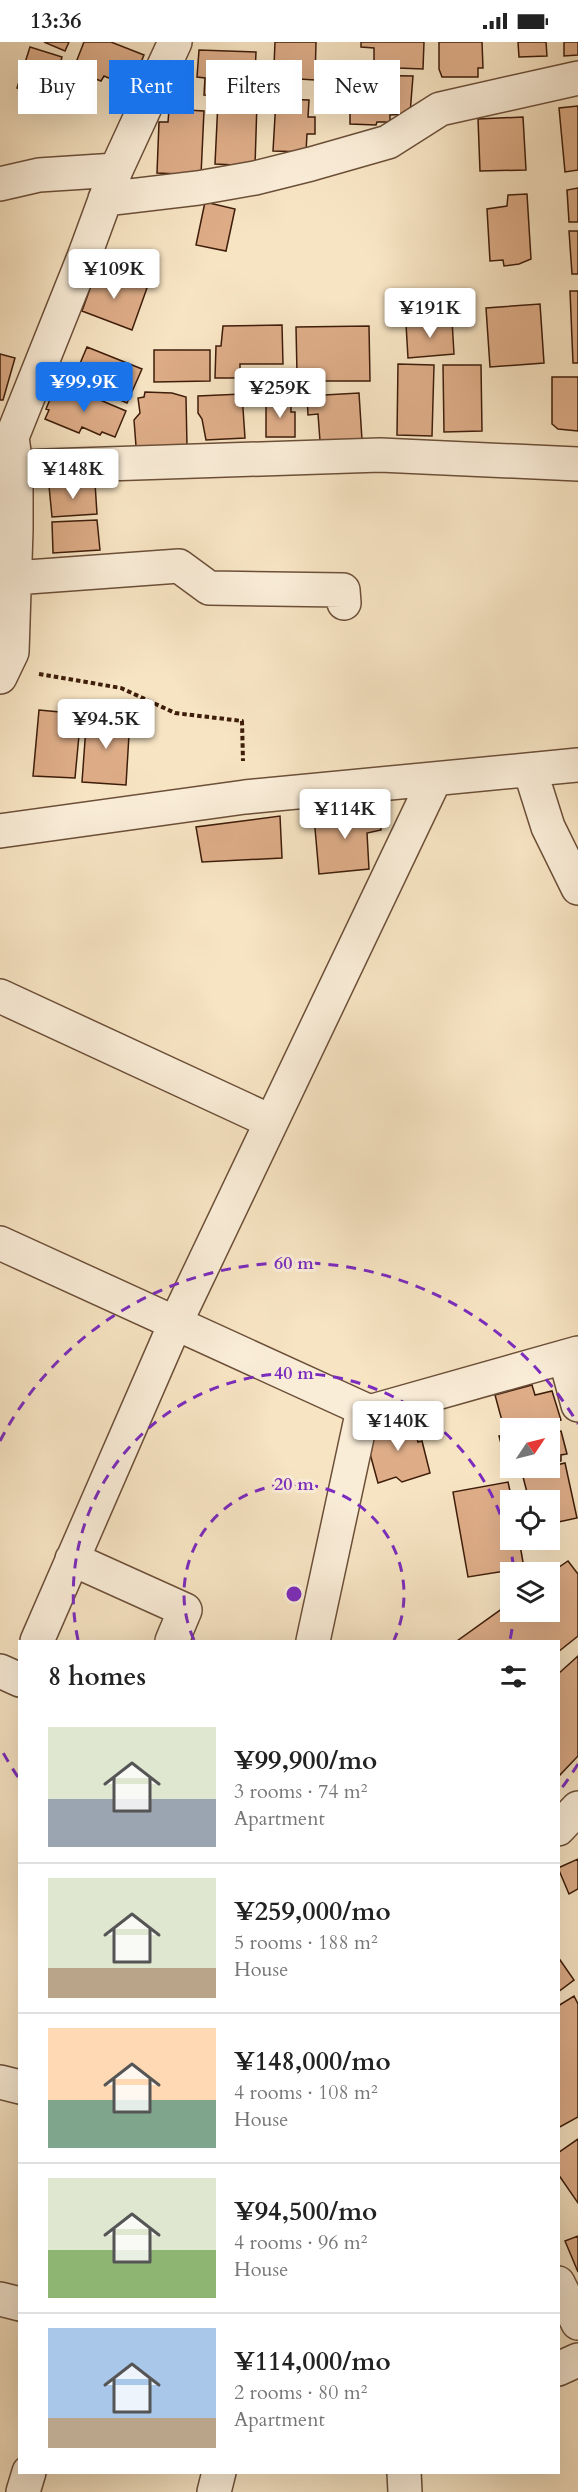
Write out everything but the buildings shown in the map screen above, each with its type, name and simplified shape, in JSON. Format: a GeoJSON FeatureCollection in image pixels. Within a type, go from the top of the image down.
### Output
{"type":"FeatureCollection","features":[{"type":"Feature","properties":{"kind":"street"},"geometry":{"type":"LineString","coordinates":[[0,677],[12,652],[14,578],[10,479],[12,437],[111,184],[175,42]]}},
{"type":"Feature","properties":{"kind":"street"},"geometry":{"type":"LineString","coordinates":[[0,184],[39,175],[111,184],[198,188],[255,178],[388,142],[440,110],[578,78]]}},
{"type":"Feature","properties":{"kind":"street"},"geometry":{"type":"LineString","coordinates":[[10,479],[380,455],[578,464]]}},
{"type":"Feature","properties":{"kind":"street"},"geometry":{"type":"LineString","coordinates":[[14,578],[179,566],[209,588],[343,590],[344,603]]}},
{"type":"Feature","properties":{"kind":"street"},"geometry":{"type":"LineString","coordinates":[[0,831],[233,799],[578,765]]}},
{"type":"Feature","properties":{"kind":"street"},"geometry":{"type":"LineString","coordinates":[[530,770],[548,827],[578,888]]}},
{"type":"Feature","properties":{"kind":"street"},"geometry":{"type":"LineString","coordinates":[[37,1640],[175,1324],[434,781]]}},
{"type":"Feature","properties":{"kind":"street"},"geometry":{"type":"LineString","coordinates":[[0,996],[270,1121]]}},
{"type":"Feature","properties":{"kind":"street"},"geometry":{"type":"LineString","coordinates":[[0,1243],[370,1412]]}},
{"type":"Feature","properties":{"kind":"street"},"geometry":{"type":"LineString","coordinates":[[313,1640],[362,1414],[448,1394],[572,1355],[578,1405]]}},
{"type":"Feature","properties":{"kind":"street"},"geometry":{"type":"LineString","coordinates":[[72,1559],[185,1610],[172,1640]]}},
{"type":"Feature","properties":{"kind":"street"},"geometry":{"type":"LineString","coordinates":[[0,1671],[18,1679]]}},
{"type":"Feature","properties":{"kind":"street"},"geometry":{"type":"LineString","coordinates":[[560,1827],[578,1808]]}},
{"type":"Feature","properties":{"kind":"street"},"geometry":{"type":"LineString","coordinates":[[0,2082],[18,2086]]}},
{"type":"Feature","properties":{"kind":"street"},"geometry":{"type":"LineString","coordinates":[[560,2287],[578,2323]]}},
{"type":"Feature","properties":{"kind":"street"},"geometry":{"type":"LineString","coordinates":[[0,2299],[18,2304]]}},
{"type":"Feature","properties":{"kind":"street"},"geometry":{"type":"LineString","coordinates":[[560,2368],[578,2360]]}},
{"type":"Feature","properties":{"kind":"street"},"geometry":{"type":"LineString","coordinates":[[23,2492],[28,2474]]}},
{"type":"Feature","properties":{"kind":"street"},"geometry":{"type":"LineString","coordinates":[[213,2492],[218,2474]]}},
{"type":"Feature","properties":{"kind":"street"},"geometry":{"type":"LineString","coordinates":[[404,2474],[405,2492]]}},
{"type":"Feature","properties":{"kind":"path"},"geometry":{"type":"LineString","coordinates":[[50,676],[121,688],[176,713],[242,721]]}}]}
